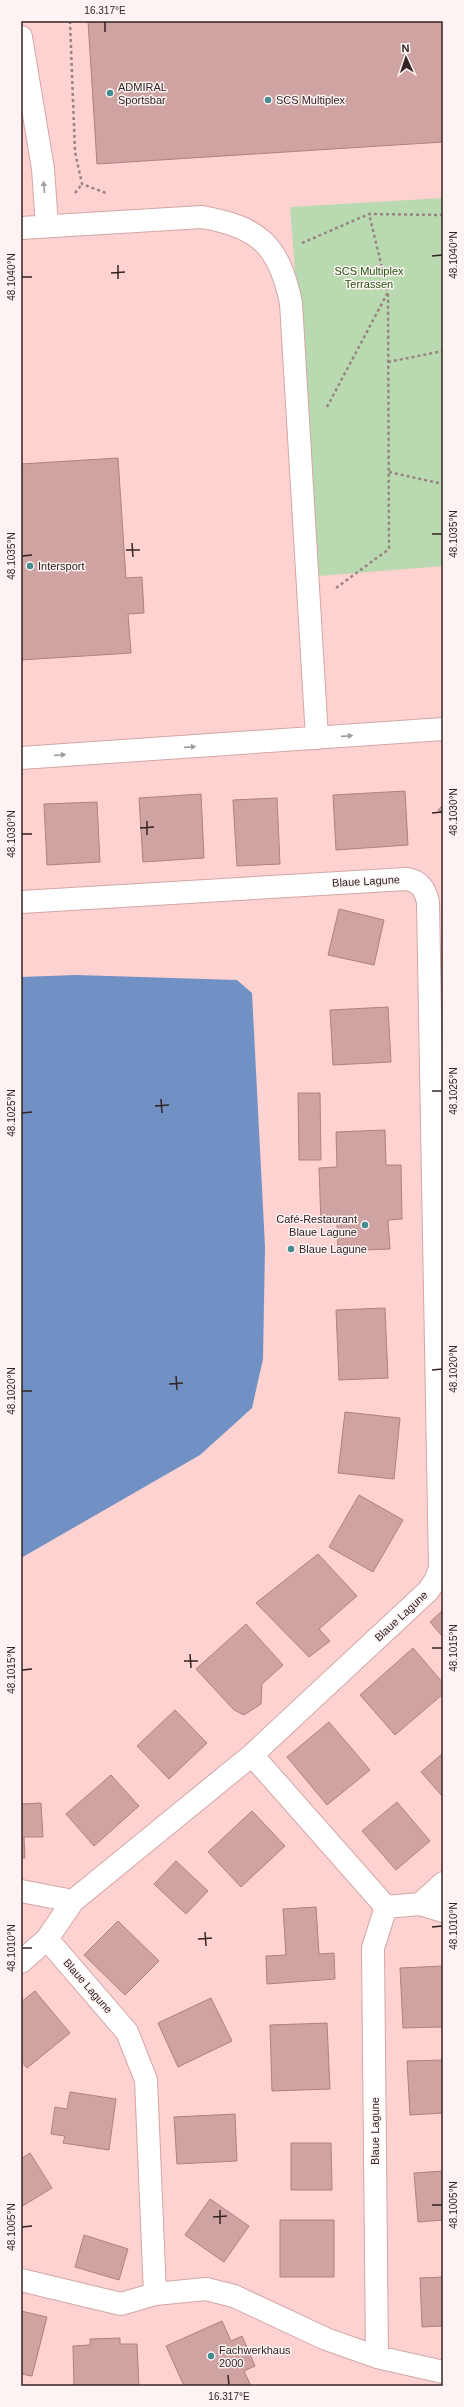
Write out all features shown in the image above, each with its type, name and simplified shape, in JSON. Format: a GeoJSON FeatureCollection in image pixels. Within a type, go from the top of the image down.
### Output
{"type":"FeatureCollection","features":[{"type":"Feature","properties":{"kind":"lane"},"geometry":{"type":"LineString","coordinates":[[21,37],[43,169],[47,226]]}},
{"type":"Feature","properties":{"kind":"lane"},"geometry":{"type":"LineString","coordinates":[[21,228],[202,217],[221,221],[244,229],[259,238],[271,248],[286,281],[291,303],[317,738]]}},
{"type":"Feature","properties":{"kind":"lane"},"geometry":{"type":"LineString","coordinates":[[21,758],[443,729]]}},
{"type":"Feature","properties":{"kind":"lane","name":"Blaue Lagune"},"geometry":{"type":"LineString","coordinates":[[21,902],[406,879],[414,880],[425,892],[428,902],[438,1172],[440,1569],[435,1581],[428,1591],[252,1755],[73,1901],[47,1939],[21,1962]]}},
{"type":"Feature","properties":{"kind":"lane"},"geometry":{"type":"LineString","coordinates":[[252,1755],[386,1907],[420,1904],[443,1911]]}},
{"type":"Feature","properties":{"kind":"lane"},"geometry":{"type":"LineString","coordinates":[[420,1904],[443,1883]]}},
{"type":"Feature","properties":{"kind":"lane"},"geometry":{"type":"LineString","coordinates":[[21,1891],[73,1901]]}},
{"type":"Feature","properties":{"kind":"lane","name":"Blaue Lagune"},"geometry":{"type":"LineString","coordinates":[[377,2356],[373,1948],[386,1907]]}},
{"type":"Feature","properties":{"kind":"lane","name":"Blaue Lagune"},"geometry":{"type":"LineString","coordinates":[[47,1939],[127,2032],[146,2080],[154,2294]]}},
{"type":"Feature","properties":{"kind":"lane"},"geometry":{"type":"LineString","coordinates":[[21,2280],[121,2304],[154,2294],[206,2289],[234,2296],[326,2339],[377,2356],[443,2372]]}},
{"type":"Feature","properties":{"kind":"path"},"geometry":{"type":"LineString","coordinates":[[70,21],[75,152]]}},
{"type":"Feature","properties":{"kind":"path"},"geometry":{"type":"LineString","coordinates":[[310,608],[389,550],[388,292],[369,214]]}},
{"type":"Feature","properties":{"kind":"path"},"geometry":{"type":"LineString","coordinates":[[326,408],[388,292]]}},
{"type":"Feature","properties":{"kind":"path"},"geometry":{"type":"LineString","coordinates":[[388,362],[443,351]]}},
{"type":"Feature","properties":{"kind":"path"},"geometry":{"type":"LineString","coordinates":[[389,472],[443,484]]}},
{"type":"Feature","properties":{"kind":"shaded area","name":"Blaue Lagune"},"geometry":{"type":"Polygon","coordinates":[[[21,21],[443,21],[443,2386],[21,2386],[21,21]]]}},
{"type":"Feature","properties":{"kind":"green space","name":"SCS Multiplex Terrassen"},"geometry":{"type":"Polygon","coordinates":[[[443,198],[443,566],[319,576],[290,207],[443,198]]]}},
{"type":"Feature","properties":{"kind":"water"},"geometry":{"type":"Polygon","coordinates":[[[76,975],[237,980],[252,993],[265,1247],[263,1359],[252,1408],[200,1455],[21,1558],[21,977],[76,975]]]}},
{"type":"Feature","properties":{"kind":"building","name":"SCS Multiplex"},"geometry":{"type":"Polygon","coordinates":[[[88,21],[443,21],[443,142],[97,164],[88,21]]]}},
{"type":"Feature","properties":{"kind":"building"},"geometry":{"type":"Polygon","coordinates":[[[118,458],[126,578],[142,577],[144,613],[128,614],[131,653],[21,660],[21,464],[118,458]]]}},
{"type":"Feature","properties":{"kind":"building"},"geometry":{"type":"Polygon","coordinates":[[[405,791],[408,845],[336,850],[333,795],[405,791]]]}},
{"type":"Feature","properties":{"kind":"building"},"geometry":{"type":"Polygon","coordinates":[[[201,794],[204,858],[143,862],[139,798],[201,794]]]}},
{"type":"Feature","properties":{"kind":"building"},"geometry":{"type":"Polygon","coordinates":[[[277,798],[280,864],[237,866],[233,800],[277,798]]]}},
{"type":"Feature","properties":{"kind":"building"},"geometry":{"type":"Polygon","coordinates":[[[97,802],[100,862],[47,865],[44,804],[97,802]]]}},
{"type":"Feature","properties":{"kind":"building"},"geometry":{"type":"Polygon","coordinates":[[[443,805],[443,815],[438,810],[443,805]]]}},
{"type":"Feature","properties":{"kind":"building"},"geometry":{"type":"Polygon","coordinates":[[[339,909],[384,920],[374,965],[328,955],[339,909]]]}},
{"type":"Feature","properties":{"kind":"building"},"geometry":{"type":"Polygon","coordinates":[[[388,1007],[391,1062],[333,1065],[330,1010],[388,1007]]]}},
{"type":"Feature","properties":{"kind":"building"},"geometry":{"type":"Polygon","coordinates":[[[298,1093],[320,1093],[321,1160],[299,1160],[298,1093]]]}},
{"type":"Feature","properties":{"kind":"building"},"geometry":{"type":"Polygon","coordinates":[[[385,1130],[386,1165],[401,1165],[402,1219],[388,1220],[390,1249],[338,1251],[337,1221],[321,1222],[319,1168],[337,1167],[336,1132],[385,1130]]]}},
{"type":"Feature","properties":{"kind":"building"},"geometry":{"type":"Polygon","coordinates":[[[385,1308],[388,1378],[339,1380],[336,1310],[385,1308]]]}},
{"type":"Feature","properties":{"kind":"building"},"geometry":{"type":"Polygon","coordinates":[[[345,1412],[400,1418],[394,1479],[338,1473],[345,1412]]]}},
{"type":"Feature","properties":{"kind":"building"},"geometry":{"type":"Polygon","coordinates":[[[359,1495],[403,1520],[373,1572],[329,1547],[359,1495]]]}},
{"type":"Feature","properties":{"kind":"building"},"geometry":{"type":"Polygon","coordinates":[[[318,1554],[357,1596],[319,1629],[330,1641],[309,1657],[256,1603],[318,1554]]]}},
{"type":"Feature","properties":{"kind":"building"},"geometry":{"type":"Polygon","coordinates":[[[443,1610],[443,1637],[430,1622],[443,1610]]]}},
{"type":"Feature","properties":{"kind":"building"},"geometry":{"type":"Polygon","coordinates":[[[246,1624],[283,1665],[262,1684],[261,1704],[244,1715],[234,1710],[196,1669],[246,1624]]]}},
{"type":"Feature","properties":{"kind":"building"},"geometry":{"type":"Polygon","coordinates":[[[413,1648],[443,1683],[443,1694],[395,1735],[360,1695],[413,1648]]]}},
{"type":"Feature","properties":{"kind":"building"},"geometry":{"type":"Polygon","coordinates":[[[175,1710],[207,1743],[169,1779],[137,1746],[175,1710]]]}},
{"type":"Feature","properties":{"kind":"building"},"geometry":{"type":"Polygon","coordinates":[[[329,1722],[370,1770],[327,1805],[287,1757],[329,1722]]]}},
{"type":"Feature","properties":{"kind":"building"},"geometry":{"type":"Polygon","coordinates":[[[443,1753],[443,1797],[421,1772],[443,1753]]]}},
{"type":"Feature","properties":{"kind":"building"},"geometry":{"type":"Polygon","coordinates":[[[111,1775],[139,1806],[94,1846],[66,1814],[111,1775]]]}},
{"type":"Feature","properties":{"kind":"building"},"geometry":{"type":"Polygon","coordinates":[[[397,1802],[430,1841],[396,1870],[362,1831],[397,1802]]]}},
{"type":"Feature","properties":{"kind":"building"},"geometry":{"type":"Polygon","coordinates":[[[41,1803],[43,1837],[24,1837],[25,1858],[21,1858],[21,1804],[41,1803]]]}},
{"type":"Feature","properties":{"kind":"building"},"geometry":{"type":"Polygon","coordinates":[[[252,1811],[285,1846],[241,1887],[208,1852],[252,1811]]]}},
{"type":"Feature","properties":{"kind":"building"},"geometry":{"type":"Polygon","coordinates":[[[176,1861],[208,1891],[186,1914],[154,1884],[176,1861]]]}},
{"type":"Feature","properties":{"kind":"building"},"geometry":{"type":"Polygon","coordinates":[[[316,1907],[319,1954],[334,1953],[335,1979],[267,1984],[266,1956],[286,1955],[283,1909],[316,1907]]]}},
{"type":"Feature","properties":{"kind":"building"},"geometry":{"type":"Polygon","coordinates":[[[118,1921],[159,1961],[125,1995],[84,1955],[118,1921]]]}},
{"type":"Feature","properties":{"kind":"building"},"geometry":{"type":"Polygon","coordinates":[[[443,1966],[443,2027],[403,2028],[400,1968],[443,1966]]]}},
{"type":"Feature","properties":{"kind":"building"},"geometry":{"type":"Polygon","coordinates":[[[35,1991],[70,2033],[27,2068],[21,2061],[21,2002],[35,1991]]]}},
{"type":"Feature","properties":{"kind":"building"},"geometry":{"type":"Polygon","coordinates":[[[211,1998],[232,2041],[178,2067],[158,2023],[211,1998]]]}},
{"type":"Feature","properties":{"kind":"building"},"geometry":{"type":"Polygon","coordinates":[[[327,2023],[330,2089],[272,2091],[270,2025],[327,2023]]]}},
{"type":"Feature","properties":{"kind":"building"},"geometry":{"type":"Polygon","coordinates":[[[443,2060],[443,2113],[410,2115],[407,2061],[443,2060]]]}},
{"type":"Feature","properties":{"kind":"building"},"geometry":{"type":"Polygon","coordinates":[[[70,2092],[116,2099],[109,2150],[63,2143],[65,2136],[51,2134],[55,2107],[67,2109],[70,2092]]]}},
{"type":"Feature","properties":{"kind":"building"},"geometry":{"type":"Polygon","coordinates":[[[235,2114],[237,2161],[177,2164],[174,2117],[235,2114]]]}},
{"type":"Feature","properties":{"kind":"building"},"geometry":{"type":"Polygon","coordinates":[[[291,2143],[331,2143],[332,2190],[291,2190],[291,2143]]]}},
{"type":"Feature","properties":{"kind":"building"},"geometry":{"type":"Polygon","coordinates":[[[30,2153],[52,2188],[21,2207],[21,2159],[30,2153]]]}},
{"type":"Feature","properties":{"kind":"building"},"geometry":{"type":"Polygon","coordinates":[[[443,2171],[443,2220],[418,2222],[414,2173],[443,2171]]]}},
{"type":"Feature","properties":{"kind":"building"},"geometry":{"type":"Polygon","coordinates":[[[210,2199],[249,2226],[224,2262],[185,2235],[210,2199]]]}},
{"type":"Feature","properties":{"kind":"building"},"geometry":{"type":"Polygon","coordinates":[[[280,2220],[334,2220],[334,2277],[280,2277],[280,2220]]]}},
{"type":"Feature","properties":{"kind":"building"},"geometry":{"type":"Polygon","coordinates":[[[84,2235],[128,2249],[119,2280],[75,2267],[84,2235]]]}},
{"type":"Feature","properties":{"kind":"building"},"geometry":{"type":"Polygon","coordinates":[[[443,2277],[443,2326],[422,2327],[420,2278],[443,2277]]]}},
{"type":"Feature","properties":{"kind":"building"},"geometry":{"type":"Polygon","coordinates":[[[21,2311],[47,2317],[32,2376],[21,2374],[21,2311]]]}},
{"type":"Feature","properties":{"kind":"building","name":"Fachwerkhaus 2000"},"geometry":{"type":"Polygon","coordinates":[[[222,2321],[231,2341],[242,2336],[255,2366],[244,2371],[251,2386],[184,2386],[166,2346],[222,2321]]]}},
{"type":"Feature","properties":{"kind":"building"},"geometry":{"type":"Polygon","coordinates":[[[120,2338],[120,2344],[137,2344],[139,2386],[74,2386],[73,2346],[90,2345],[90,2339],[120,2338]]]}},
{"type":"Feature","properties":{"kind":"place","name":"ADMIRAL Sportsbar"},"geometry":{"type":"Point","coordinates":[110,93]}},
{"type":"Feature","properties":{"kind":"place","name":"SCS Multiplex"},"geometry":{"type":"Point","coordinates":[268,100]}},
{"type":"Feature","properties":{"kind":"place","name":"Intersport"},"geometry":{"type":"Point","coordinates":[30,566]}},
{"type":"Feature","properties":{"kind":"place","name":"Café-Restaurant Blaue Lagune"},"geometry":{"type":"Point","coordinates":[365,1225]}},
{"type":"Feature","properties":{"kind":"place","name":"Blaue Lagune"},"geometry":{"type":"Point","coordinates":[291,1249]}},
{"type":"Feature","properties":{"kind":"place","name":"Fachwerkhaus 2000"},"geometry":{"type":"Point","coordinates":[211,2356]}}]}
